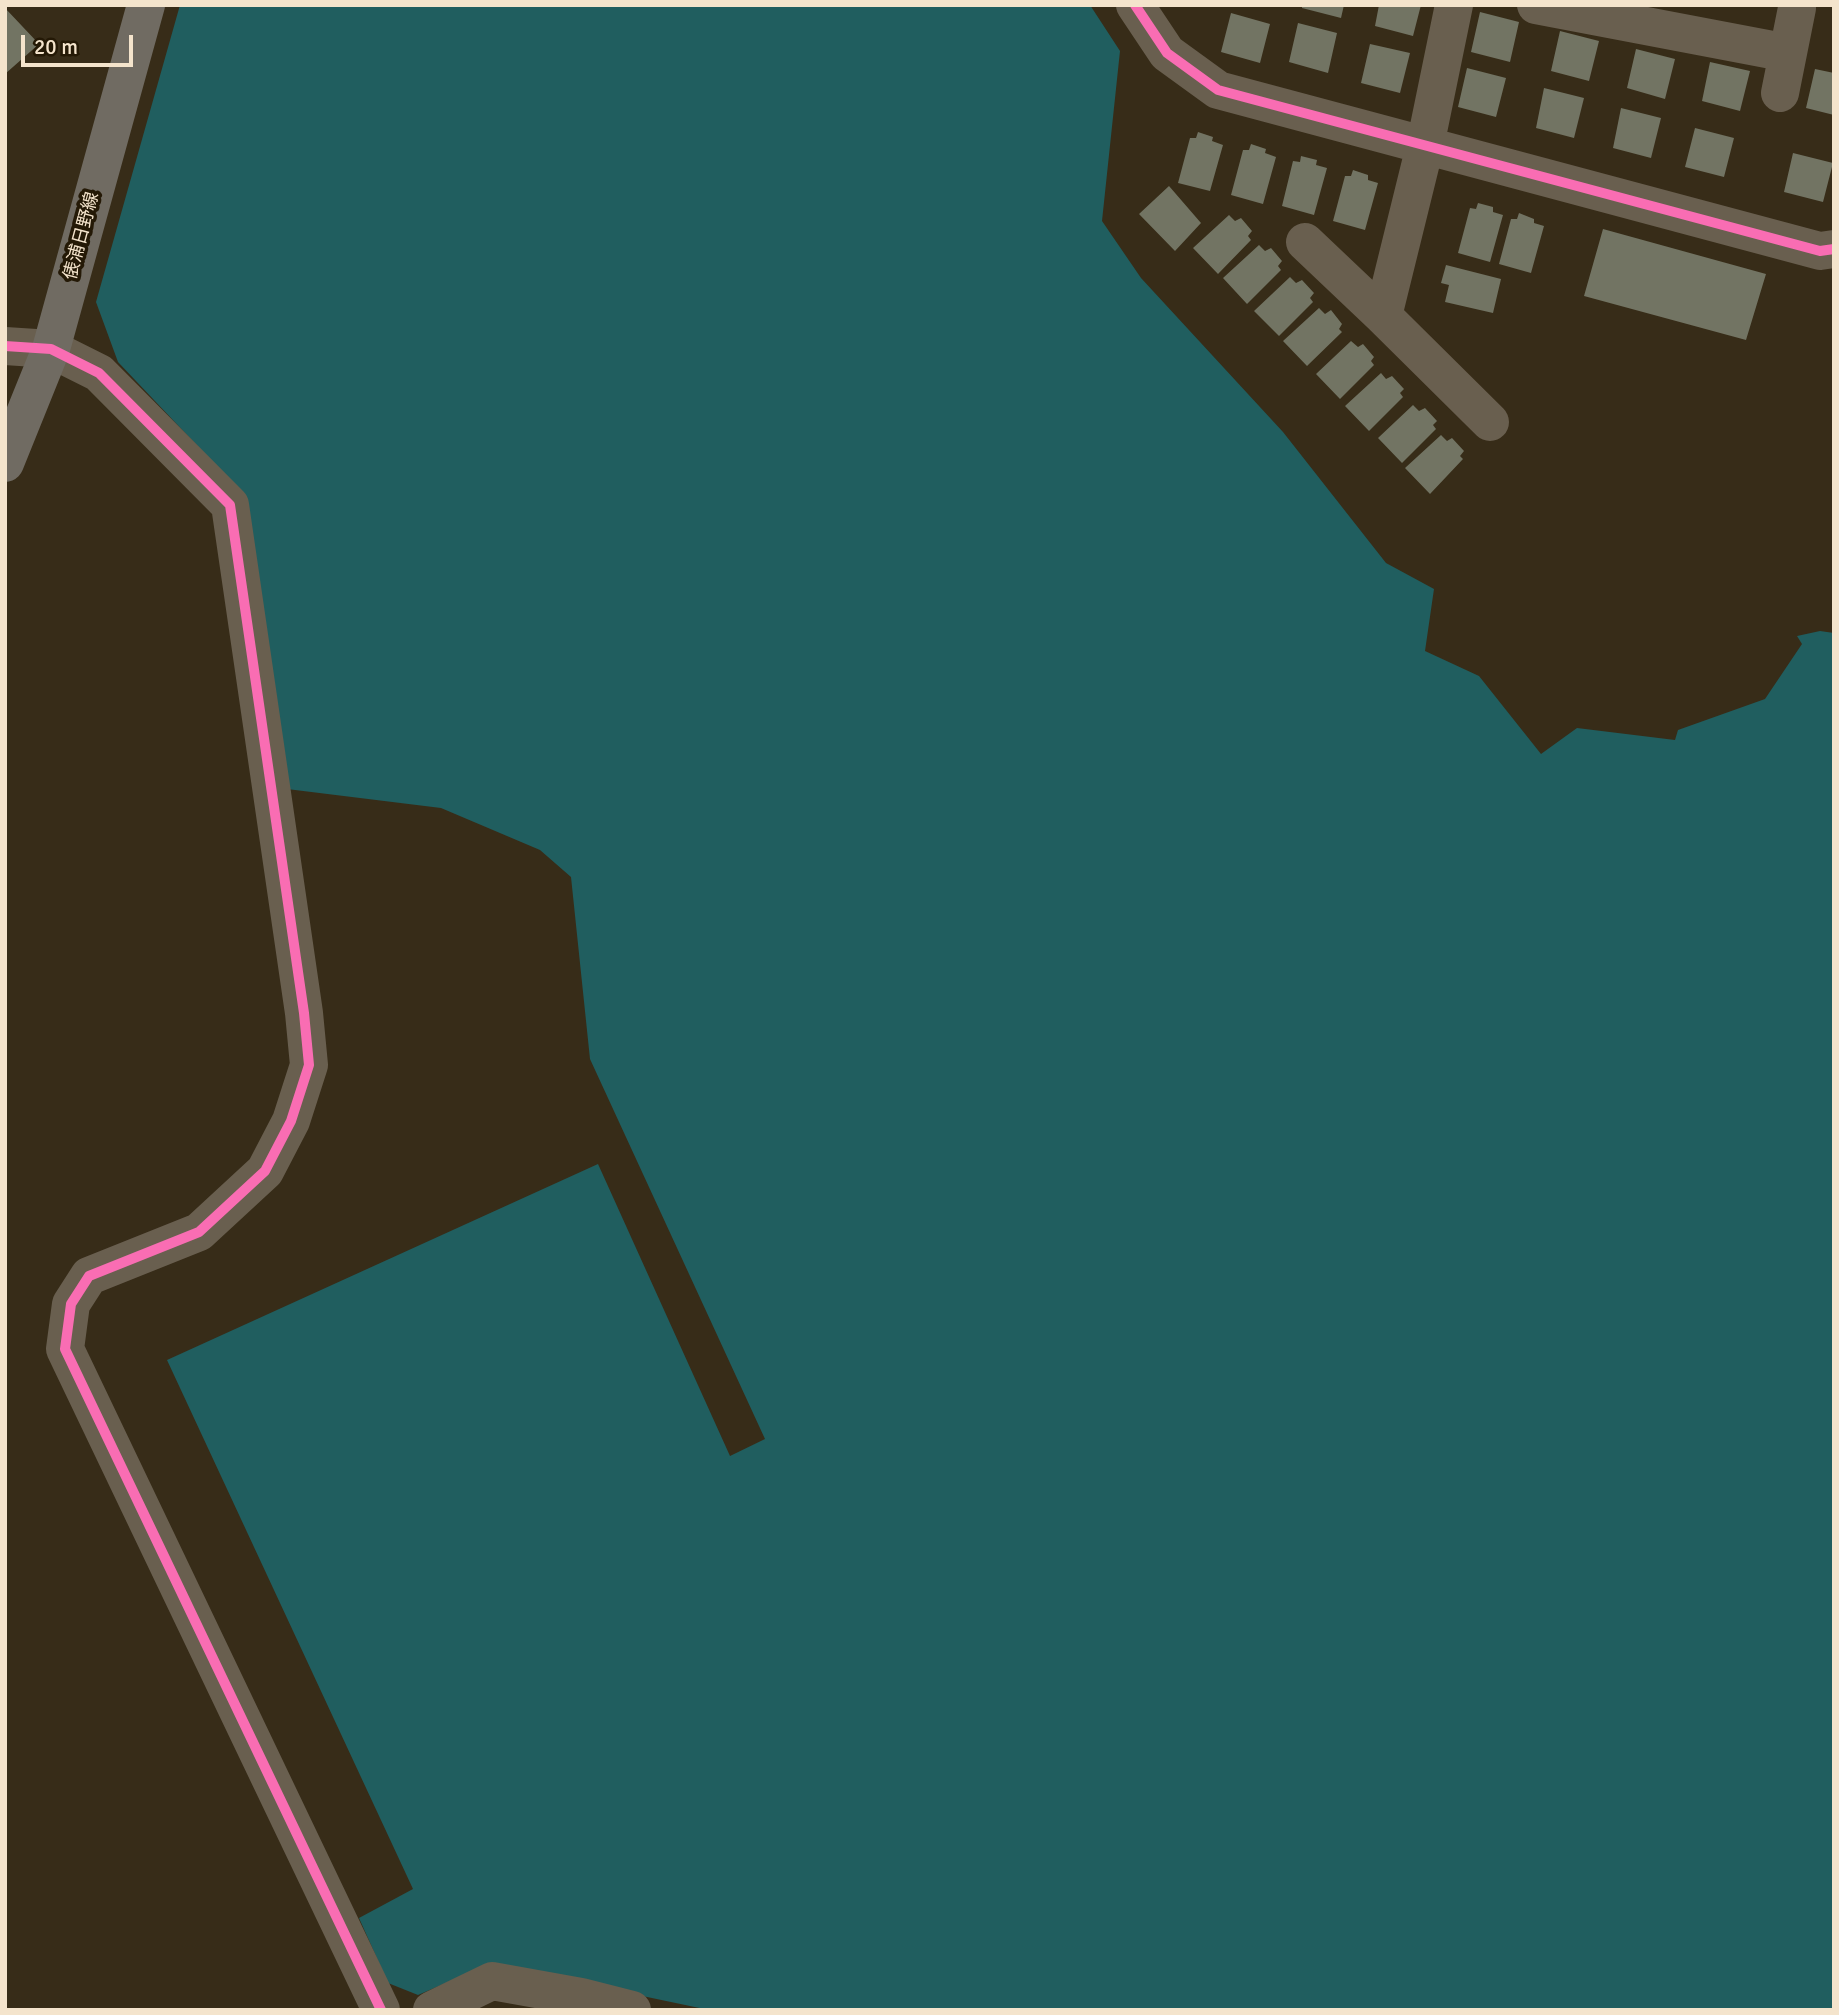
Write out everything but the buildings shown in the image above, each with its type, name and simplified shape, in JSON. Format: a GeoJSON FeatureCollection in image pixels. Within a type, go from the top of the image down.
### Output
{"type":"FeatureCollection","features":[{"type":"Feature","properties":{"kind":"main road","name":"俵浦日野線"},"geometry":{"type":"LineString","coordinates":[[5,463],[51,349],[146,5]]}},
{"type":"Feature","properties":{"kind":"street"},"geometry":{"type":"LineString","coordinates":[[1135,5],[1167,53],[1218,90],[1819,251],[1834,249]]}},
{"type":"Feature","properties":{"kind":"street"},"geometry":{"type":"LineString","coordinates":[[1383,316],[1425,146],[1454,5]]}},
{"type":"Feature","properties":{"kind":"street"},"geometry":{"type":"LineString","coordinates":[[1536,5],[1788,53]]}},
{"type":"Feature","properties":{"kind":"street"},"geometry":{"type":"LineString","coordinates":[[1780,93],[1797,8]]}},
{"type":"Feature","properties":{"kind":"street"},"geometry":{"type":"LineString","coordinates":[[1305,242],[1490,422]]}},
{"type":"Feature","properties":{"kind":"street"},"geometry":{"type":"LineString","coordinates":[[5,346],[51,349],[99,373],[230,505],[302,1000],[309,1065],[291,1121],[265,1171],[199,1232],[89,1276],[71,1304],[65,1349],[381,2010]]}},
{"type":"Feature","properties":{"kind":"street"},"geometry":{"type":"LineString","coordinates":[[432,2010],[492,1981],[581,1997],[632,2010]]}},
{"type":"Feature","properties":{"kind":"water"},"geometry":{"type":"Polygon","coordinates":[[[180,5],[1090,5],[1120,51],[1102,221],[1141,278],[1283,432],[1386,563],[1434,589],[1425,651],[1479,676],[1541,754],[1577,728],[1675,740],[1678,730],[1765,699],[1802,644],[1797,636],[1820,631],[1834,633],[1834,2010],[709,2010],[490,1964],[418,1995],[388,1983],[359,1918],[413,1889],[167,1360],[598,1164],[730,1456],[765,1439],[590,1059],[571,877],[540,850],[441,808],[287,789],[243,494],[118,362],[96,302],[180,5]]]}},
{"type":"Feature","properties":{"kind":"cycle path"},"geometry":{"type":"LineString","coordinates":[[1135,5],[1167,53],[1218,90],[1820,251],[1834,249]]}},
{"type":"Feature","properties":{"kind":"cycle path"},"geometry":{"type":"LineString","coordinates":[[5,346],[51,349],[99,373],[230,505],[304,1013],[309,1065],[291,1121],[265,1171],[199,1232],[89,1276],[71,1304],[65,1349],[381,2010]]}}]}
